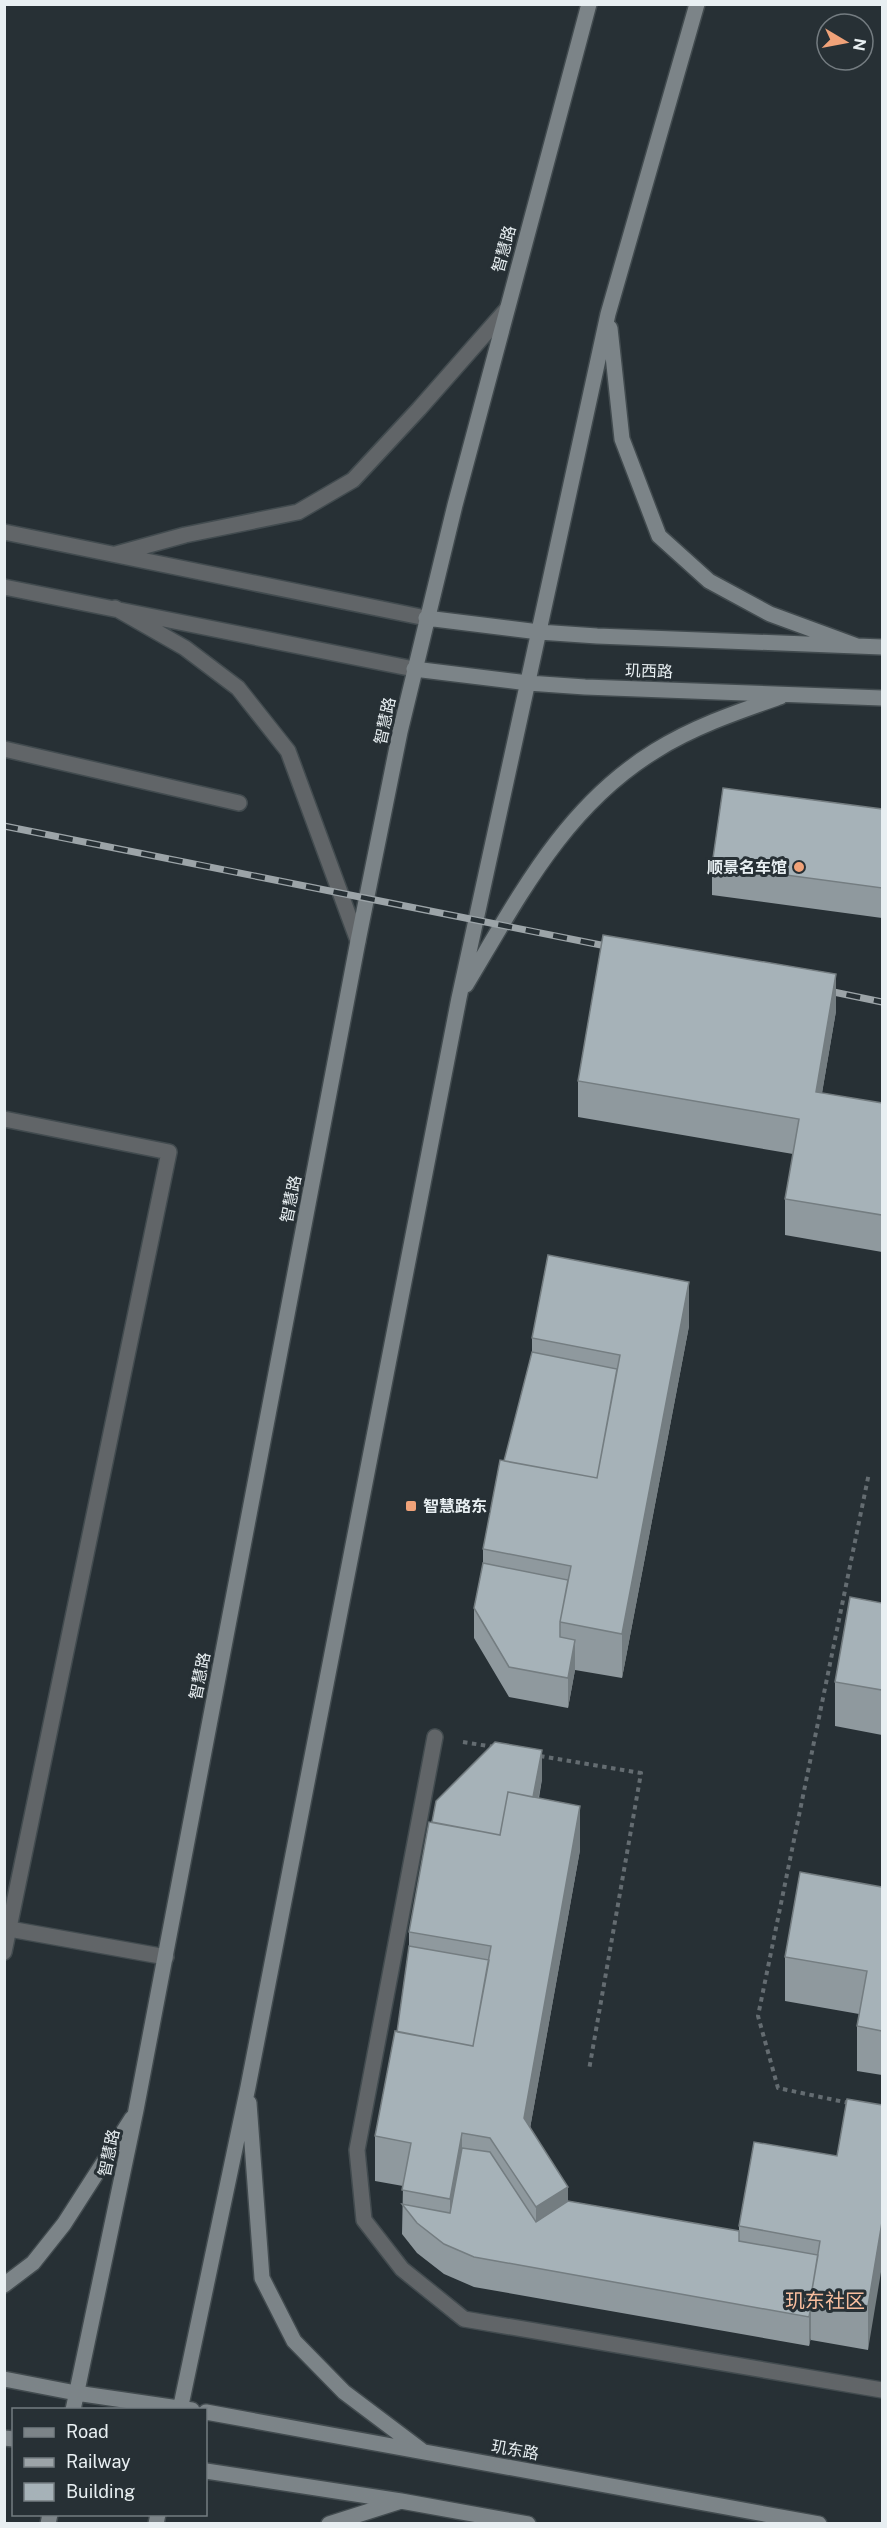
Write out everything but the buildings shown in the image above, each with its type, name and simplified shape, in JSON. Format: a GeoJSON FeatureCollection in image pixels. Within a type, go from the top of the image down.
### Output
{"type":"FeatureCollection","features":[{"type":"Feature","properties":{"kind":"main road","name":"智慧路"},"geometry":{"type":"LineString","coordinates":[[73,2408],[166,1957],[358,941],[414,669],[589,4]]}},
{"type":"Feature","properties":{"kind":"main road"},"geometry":{"type":"LineString","coordinates":[[184,2408],[459,998],[608,314],[697,4]]}},
{"type":"Feature","properties":{"kind":"main road"},"geometry":{"type":"LineString","coordinates":[[608,314],[622,439],[659,536],[709,581],[770,614],[857,646]]}},
{"type":"Feature","properties":{"kind":"main road"},"geometry":{"type":"LineString","coordinates":[[426,618],[539,632],[597,636],[882,647]]}},
{"type":"Feature","properties":{"kind":"main road","name":"玑西路"},"geometry":{"type":"LineString","coordinates":[[414,669],[528,683],[882,698]]}},
{"type":"Feature","properties":{"kind":"main road"},"geometry":{"type":"LineString","coordinates":[[459,998],[538,864],[569,824],[609,784],[655,751],[710,722],[788,694]]}},
{"type":"Feature","properties":{"kind":"main road"},"geometry":{"type":"LineString","coordinates":[[248,2086],[262,2278],[294,2341],[344,2392],[424,2451]]}},
{"type":"Feature","properties":{"kind":"main road"},"geometry":{"type":"LineString","coordinates":[[4,2285],[33,2263],[64,2224],[136,2110]]}},
{"type":"Feature","properties":{"kind":"main road"},"geometry":{"type":"LineString","coordinates":[[4,2379],[76,2393],[177,2408]]}},
{"type":"Feature","properties":{"kind":"main road","name":"玑东路"},"geometry":{"type":"LineString","coordinates":[[207,2412],[819,2523]]}},
{"type":"Feature","properties":{"kind":"main road"},"geometry":{"type":"LineString","coordinates":[[207,2471],[401,2500],[528,2523]]}},
{"type":"Feature","properties":{"kind":"main road"},"geometry":{"type":"LineString","coordinates":[[329,2523],[401,2500]]}},
{"type":"Feature","properties":{"kind":"street"},"geometry":{"type":"LineString","coordinates":[[116,554],[185,536],[298,512],[353,480],[507,309]]}},
{"type":"Feature","properties":{"kind":"street"},"geometry":{"type":"LineString","coordinates":[[4,532],[426,618]]}},
{"type":"Feature","properties":{"kind":"street"},"geometry":{"type":"LineString","coordinates":[[4,586],[414,669]]}},
{"type":"Feature","properties":{"kind":"street"},"geometry":{"type":"LineString","coordinates":[[115,608],[185,648],[238,688],[288,750],[358,941]]}},
{"type":"Feature","properties":{"kind":"street"},"geometry":{"type":"LineString","coordinates":[[4,749],[239,803]]}},
{"type":"Feature","properties":{"kind":"street"},"geometry":{"type":"LineString","coordinates":[[4,1119],[169,1152],[7,1928],[4,1952]]}},
{"type":"Feature","properties":{"kind":"street"},"geometry":{"type":"LineString","coordinates":[[435,1737],[357,2150],[364,2220],[402,2269],[464,2319],[882,2390]]}},
{"type":"Feature","properties":{"kind":"street"},"geometry":{"type":"LineString","coordinates":[[7,1928],[166,1957]]}},
{"type":"Feature","properties":{"kind":"path"},"geometry":{"type":"LineString","coordinates":[[859,2105],[778,2088],[758,2016],[869,1473]]}},
{"type":"Feature","properties":{"kind":"path"},"geometry":{"type":"LineString","coordinates":[[435,1737],[504,1749]]}},
{"type":"Feature","properties":{"kind":"path"},"geometry":{"type":"LineString","coordinates":[[538,1755],[641,1773],[589,2070]]}},
{"type":"Feature","properties":{"kind":"railway"},"geometry":{"type":"LineString","coordinates":[[4,826],[616,948]]}},
{"type":"Feature","properties":{"kind":"railway"},"geometry":{"type":"LineString","coordinates":[[819,989],[882,1002]]}},
{"type":"Feature","properties":{"kind":"place","name":"顺景名车馆"},"geometry":{"type":"Point","coordinates":[799,867]}},
{"type":"Feature","properties":{"kind":"place","name":"智慧路东"},"geometry":{"type":"Point","coordinates":[411,1506]}},
{"type":"Feature","properties":{"kind":"district","name":"玑东社区"},"geometry":{"type":"Point","coordinates":[825,2301]}}]}
